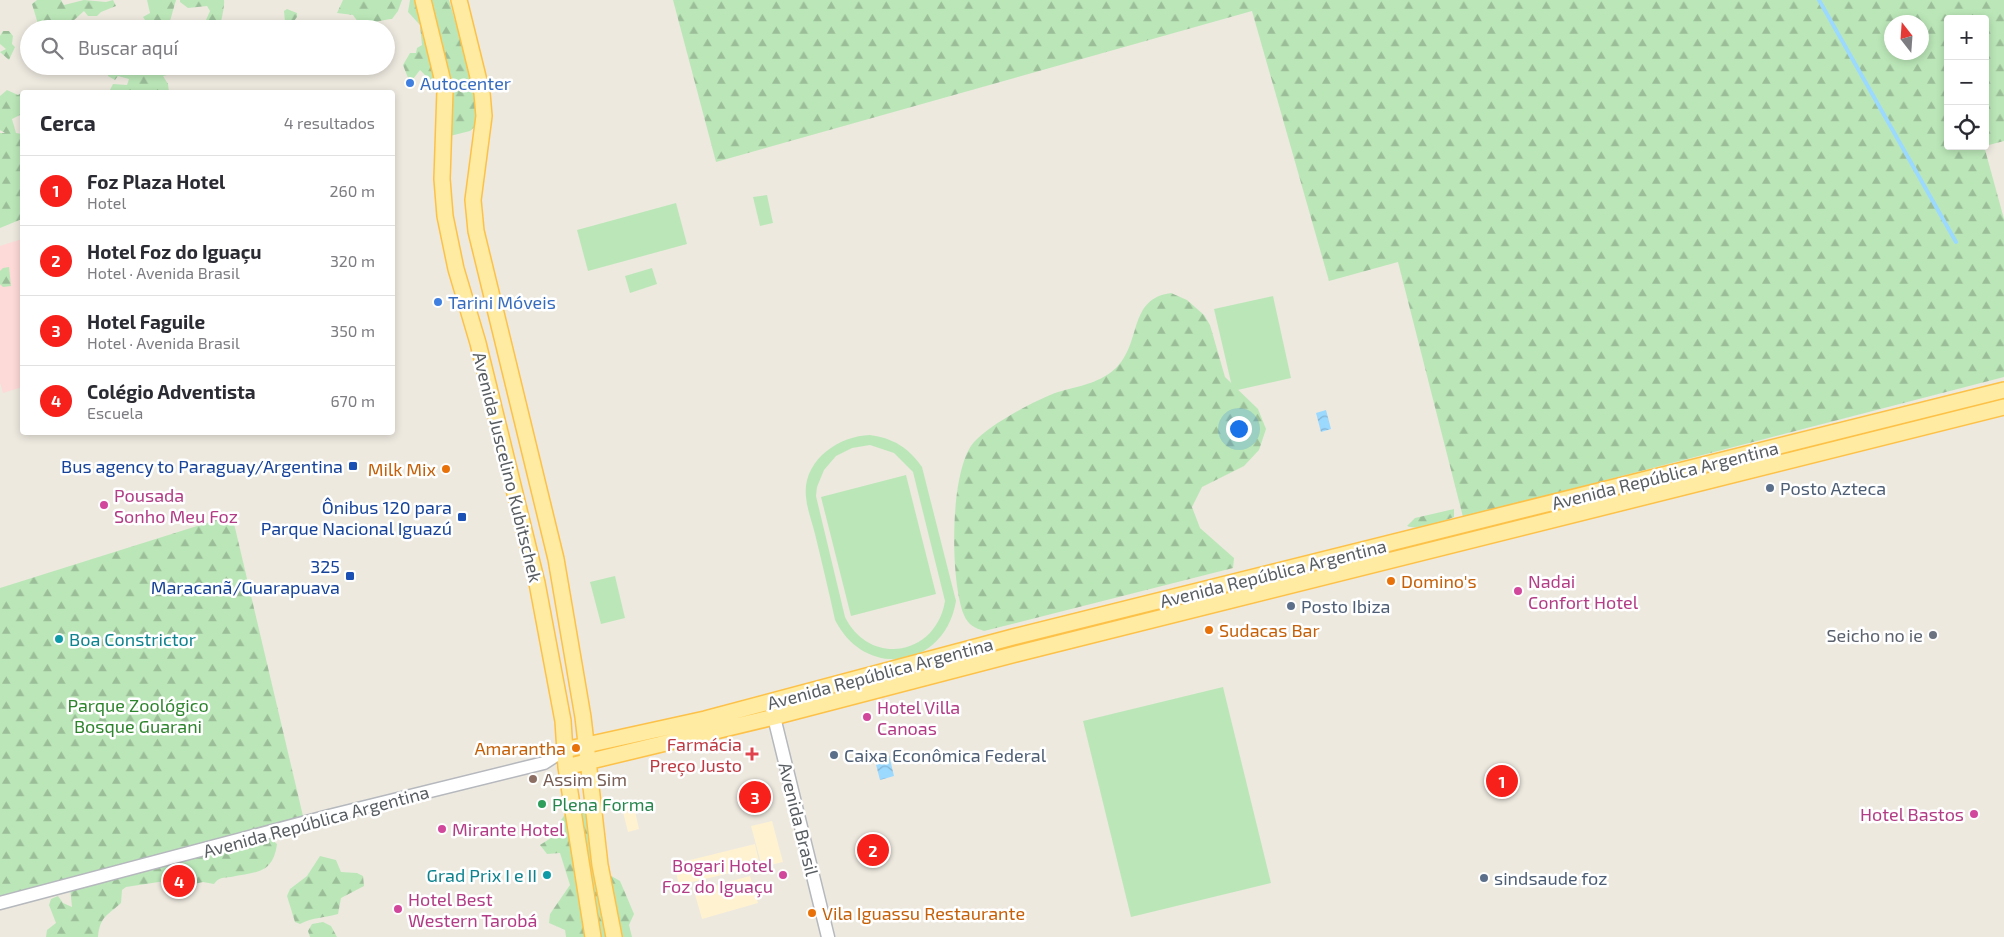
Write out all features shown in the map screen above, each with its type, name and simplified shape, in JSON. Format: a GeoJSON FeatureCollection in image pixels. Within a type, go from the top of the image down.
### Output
{"type":"FeatureCollection","features":[{"type":"Feature","properties":{"kind":"main road","name":"Avenida Juscelino Kubitschek"},"geometry":{"type":"LineString","coordinates":[[423,0],[445,90],[442,179],[445,216],[456,269],[478,343],[537,583],[563,721],[566,767],[593,937]]}},
{"type":"Feature","properties":{"kind":"main road","name":"Avenida Juscelino Kubitschek"},"geometry":{"type":"LineString","coordinates":[[459,0],[482,93],[484,116],[473,200],[477,239],[556,560],[587,746],[600,865],[614,937]]}},
{"type":"Feature","properties":{"kind":"main road","name":"Avenida República Argentina"},"geometry":{"type":"LineString","coordinates":[[564,750],[770,702],[1022,635],[2004,390]]}},
{"type":"Feature","properties":{"kind":"main road","name":"Avenida República Argentina"},"geometry":{"type":"LineString","coordinates":[[566,767],[774,717],[1044,647],[2004,407]]}},
{"type":"Feature","properties":{"kind":"street","name":"Avenida Brasil"},"geometry":{"type":"LineString","coordinates":[[770,702],[828,937]]}},
{"type":"Feature","properties":{"kind":"street","name":"Avenida República Argentina"},"geometry":{"type":"LineString","coordinates":[[0,903],[329,816],[544,763],[564,750]]}},
{"type":"Feature","properties":{"kind":"street","name":"Avenida República Argentina"},"geometry":{"type":"LineString","coordinates":[[544,763],[566,767]]}},
{"type":"Feature","properties":{"kind":"shaded area"},"geometry":{"type":"Polygon","coordinates":[[[20,240],[20,388],[3,393],[0,382],[0,246],[20,240]]]}},
{"type":"Feature","properties":{"kind":"shaded area"},"geometry":{"type":"Polygon","coordinates":[[[633,802],[639,829],[628,832],[621,804],[633,802]]]}},
{"type":"Feature","properties":{"kind":"shaded area"},"geometry":{"type":"Polygon","coordinates":[[[772,821],[783,862],[762,867],[751,826],[772,821]]]}},
{"type":"Feature","properties":{"kind":"shaded area"},"geometry":{"type":"Polygon","coordinates":[[[755,844],[760,866],[679,885],[674,864],[755,844]]]}},
{"type":"Feature","properties":{"kind":"shaded area"},"geometry":{"type":"Polygon","coordinates":[[[750,876],[758,903],[702,919],[694,891],[750,876]]]}},
{"type":"Feature","properties":{"kind":"green space"},"geometry":{"type":"Polygon","coordinates":[[[37,0],[61,0],[64,5],[84,0],[106,2],[113,0],[116,6],[101,12],[97,16],[88,16],[84,11],[74,20],[37,20],[32,4],[37,0]]]}},
{"type":"Feature","properties":{"kind":"green space"},"geometry":{"type":"Polygon","coordinates":[[[147,0],[176,0],[170,20],[145,20],[143,17],[150,13],[147,0]]]}},
{"type":"Feature","properties":{"kind":"green space"},"geometry":{"type":"Polygon","coordinates":[[[180,0],[224,0],[221,20],[206,20],[210,11],[207,6],[188,8],[180,0]]]}},
{"type":"Feature","properties":{"kind":"green space"},"geometry":{"type":"Polygon","coordinates":[[[343,0],[402,0],[398,11],[392,19],[356,20],[353,15],[337,13],[343,0]]]}},
{"type":"Feature","properties":{"kind":"green space"},"geometry":{"type":"Polygon","coordinates":[[[410,0],[449,0],[478,99],[486,116],[470,131],[450,136],[441,92],[420,70],[410,83],[403,65],[410,53],[416,53],[417,48],[422,45],[420,25],[408,12],[410,0]]]}},
{"type":"Feature","properties":{"kind":"green space"},"geometry":{"type":"Polygon","coordinates":[[[673,0],[2004,0],[2004,141],[1989,145],[1989,15],[1944,15],[1944,150],[1985,150],[2004,219],[2004,377],[1463,517],[1398,262],[1329,281],[1252,11],[716,162],[673,0]]]}},
{"type":"Feature","properties":{"kind":"green space"},"geometry":{"type":"Polygon","coordinates":[[[287,9],[297,13],[297,17],[295,20],[285,20],[284,11],[287,9]]]}},
{"type":"Feature","properties":{"kind":"green space"},"geometry":{"type":"Polygon","coordinates":[[[3,31],[9,31],[13,36],[12,44],[15,47],[9,60],[0,52],[6,49],[0,44],[0,36],[3,31]]]}},
{"type":"Feature","properties":{"kind":"green space"},"geometry":{"type":"Polygon","coordinates":[[[167,75],[163,76],[168,84],[169,90],[110,90],[113,84],[127,85],[129,79],[118,76],[115,80],[108,76],[167,75]]]}},
{"type":"Feature","properties":{"kind":"green space"},"geometry":{"type":"Polygon","coordinates":[[[7,90],[18,95],[20,94],[20,115],[12,119],[16,133],[20,134],[20,220],[0,228],[0,133],[5,133],[0,130],[0,96],[7,90]]]}},
{"type":"Feature","properties":{"kind":"green space"},"geometry":{"type":"Polygon","coordinates":[[[767,195],[773,223],[760,226],[753,197],[767,195]]]}},
{"type":"Feature","properties":{"kind":"green space"},"geometry":{"type":"Polygon","coordinates":[[[676,203],[687,244],[588,271],[577,230],[676,203]]]}},
{"type":"Feature","properties":{"kind":"green space"},"geometry":{"type":"Polygon","coordinates":[[[9,267],[11,286],[3,287],[0,284],[0,271],[3,268],[9,267]]]}},
{"type":"Feature","properties":{"kind":"green space"},"geometry":{"type":"Polygon","coordinates":[[[652,268],[657,284],[630,293],[625,276],[652,268]]]}},
{"type":"Feature","properties":{"kind":"green space"},"geometry":{"type":"Polygon","coordinates":[[[1171,293],[1187,300],[1204,315],[1210,325],[1225,377],[1258,409],[1266,429],[1259,450],[1244,466],[1202,487],[1192,507],[1200,528],[1234,558],[1233,568],[984,631],[975,627],[970,624],[964,615],[959,599],[954,553],[956,500],[960,476],[966,456],[974,442],[1002,420],[1026,407],[1058,392],[1097,380],[1111,372],[1125,357],[1137,322],[1148,303],[1157,297],[1171,293]]]}},
{"type":"Feature","properties":{"kind":"green space"},"geometry":{"type":"Polygon","coordinates":[[[1273,296],[1291,378],[1233,391],[1214,309],[1273,296]]]}},
{"type":"Feature","properties":{"kind":"green space"},"geometry":{"type":"Polygon","coordinates":[[[858,436],[878,436],[893,441],[912,454],[922,467],[956,601],[949,624],[937,641],[921,653],[903,658],[884,658],[865,652],[849,639],[835,620],[807,506],[806,484],[816,462],[824,453],[835,446],[858,436]],[[870,445],[852,448],[836,456],[824,470],[817,487],[816,496],[845,617],[856,633],[870,643],[885,648],[901,648],[916,643],[929,634],[939,620],[945,601],[913,472],[894,453],[870,445]]]}},
{"type":"Feature","properties":{"kind":"green space"},"geometry":{"type":"Polygon","coordinates":[[[906,475],[936,594],[851,616],[821,497],[906,475]]]}},
{"type":"Feature","properties":{"kind":"green space"},"geometry":{"type":"Polygon","coordinates":[[[1454,509],[1454,517],[1436,524],[1419,528],[1407,526],[1415,518],[1454,509]]]}},
{"type":"Feature","properties":{"kind":"green space","name":"Parque Zoológico Bosque Guarani"},"geometry":{"type":"Polygon","coordinates":[[[232,515],[303,816],[103,869],[264,834],[277,844],[272,861],[263,870],[221,878],[214,884],[203,882],[181,887],[172,880],[126,887],[122,890],[121,903],[102,920],[98,937],[46,937],[47,930],[56,923],[49,905],[51,899],[58,896],[63,903],[72,907],[70,887],[76,876],[0,896],[0,588],[232,515]]]}},
{"type":"Feature","properties":{"kind":"green space"},"geometry":{"type":"Polygon","coordinates":[[[615,576],[625,618],[601,624],[590,582],[615,576]]]}},
{"type":"Feature","properties":{"kind":"green space"},"geometry":{"type":"Polygon","coordinates":[[[1223,687],[1271,883],[1131,917],[1083,721],[1223,687]]]}},
{"type":"Feature","properties":{"kind":"green space"},"geometry":{"type":"Polygon","coordinates":[[[584,806],[592,815],[606,873],[620,881],[634,914],[629,925],[632,937],[566,937],[565,930],[549,923],[550,914],[570,885],[560,853],[547,854],[540,845],[554,836],[553,832],[570,807],[584,806]]]}},
{"type":"Feature","properties":{"kind":"green space"},"geometry":{"type":"Polygon","coordinates":[[[320,856],[336,860],[341,872],[357,873],[363,876],[364,886],[341,898],[338,914],[300,924],[295,922],[287,896],[290,889],[307,876],[320,856]]]}},
{"type":"Feature","properties":{"kind":"green space"},"geometry":{"type":"Polygon","coordinates":[[[323,922],[331,926],[337,937],[310,937],[308,931],[312,924],[323,922]]]}},
{"type":"Feature","properties":{"kind":"water"},"geometry":{"type":"Polygon","coordinates":[[[1326,410],[1331,429],[1321,432],[1316,413],[1326,410]]]}},
{"type":"Feature","properties":{"kind":"water"},"geometry":{"type":"Polygon","coordinates":[[[882,751],[889,755],[894,776],[880,780],[873,753],[882,751]]]}},
{"type":"Feature","properties":{"kind":"waterway"},"geometry":{"type":"LineString","coordinates":[[1819,0],[1956,242]]}},
{"type":"Feature","properties":{"kind":"place","name":"Autocenter"},"geometry":{"type":"Point","coordinates":[410,83]}},
{"type":"Feature","properties":{"kind":"place","name":"Tarini Móveis"},"geometry":{"type":"Point","coordinates":[438,302]}},
{"type":"Feature","properties":{"kind":"place","name":"Bus agency to Paraguay/Argentina"},"geometry":{"type":"Point","coordinates":[353,466]}},
{"type":"Feature","properties":{"kind":"place","name":"Milk Mix"},"geometry":{"type":"Point","coordinates":[446,469]}},
{"type":"Feature","properties":{"kind":"place","name":"Posto Azteca"},"geometry":{"type":"Point","coordinates":[1770,488]}},
{"type":"Feature","properties":{"kind":"place","name":"Pousada Sonho Meu Foz"},"geometry":{"type":"Point","coordinates":[104,505]}},
{"type":"Feature","properties":{"kind":"place","name":"Ônibus 120 para Parque Nacional Iguazú"},"geometry":{"type":"Point","coordinates":[462,517]}},
{"type":"Feature","properties":{"kind":"place","name":"325 Maracanã/Guarapuava"},"geometry":{"type":"Point","coordinates":[350,576]}},
{"type":"Feature","properties":{"kind":"place","name":"Domino's"},"geometry":{"type":"Point","coordinates":[1391,581]}},
{"type":"Feature","properties":{"kind":"place","name":"Nadai Confort Hotel"},"geometry":{"type":"Point","coordinates":[1518,591]}},
{"type":"Feature","properties":{"kind":"place","name":"Posto Ibiza"},"geometry":{"type":"Point","coordinates":[1291,606]}},
{"type":"Feature","properties":{"kind":"place","name":"Sudacas Bar"},"geometry":{"type":"Point","coordinates":[1209,630]}},
{"type":"Feature","properties":{"kind":"place","name":"Seicho no ie"},"geometry":{"type":"Point","coordinates":[1933,635]}},
{"type":"Feature","properties":{"kind":"place","name":"Boa Constrictor"},"geometry":{"type":"Point","coordinates":[59,639]}},
{"type":"Feature","properties":{"kind":"place","name":"Hotel Villa Canoas"},"geometry":{"type":"Point","coordinates":[867,717]}},
{"type":"Feature","properties":{"kind":"place","name":"Amarantha"},"geometry":{"type":"Point","coordinates":[576,748]}},
{"type":"Feature","properties":{"kind":"place","name":"Farmácia Preço Justo"},"geometry":{"type":"Point","coordinates":[752,754]}},
{"type":"Feature","properties":{"kind":"place","name":"Caixa Econômica Federal"},"geometry":{"type":"Point","coordinates":[834,755]}},
{"type":"Feature","properties":{"kind":"place","name":"Assim Sim"},"geometry":{"type":"Point","coordinates":[533,779]}},
{"type":"Feature","properties":{"kind":"place","name":"Foz Plaza Hotel"},"geometry":{"type":"Point","coordinates":[1502,781]}},
{"type":"Feature","properties":{"kind":"place","name":"Hotel Faguile"},"geometry":{"type":"Point","coordinates":[755,797]}},
{"type":"Feature","properties":{"kind":"place","name":"Plena Forma"},"geometry":{"type":"Point","coordinates":[542,804]}},
{"type":"Feature","properties":{"kind":"place","name":"Hotel Bastos"},"geometry":{"type":"Point","coordinates":[1974,814]}},
{"type":"Feature","properties":{"kind":"place","name":"Mirante Hotel"},"geometry":{"type":"Point","coordinates":[442,829]}},
{"type":"Feature","properties":{"kind":"place","name":"Hotel Foz do Iguaçu"},"geometry":{"type":"Point","coordinates":[873,850]}},
{"type":"Feature","properties":{"kind":"place","name":"Grad Prix I e II"},"geometry":{"type":"Point","coordinates":[547,875]}},
{"type":"Feature","properties":{"kind":"place","name":"Bogari Hotel Foz do Iguaçu"},"geometry":{"type":"Point","coordinates":[783,875]}},
{"type":"Feature","properties":{"kind":"place","name":"sindsaude foz"},"geometry":{"type":"Point","coordinates":[1484,878]}},
{"type":"Feature","properties":{"kind":"place","name":"Colégio Adventista"},"geometry":{"type":"Point","coordinates":[179,881]}},
{"type":"Feature","properties":{"kind":"place","name":"Hotel Best Western Tarobá"},"geometry":{"type":"Point","coordinates":[398,909]}},
{"type":"Feature","properties":{"kind":"place","name":"Vila Iguassu Restaurante"},"geometry":{"type":"Point","coordinates":[812,913]}}]}
